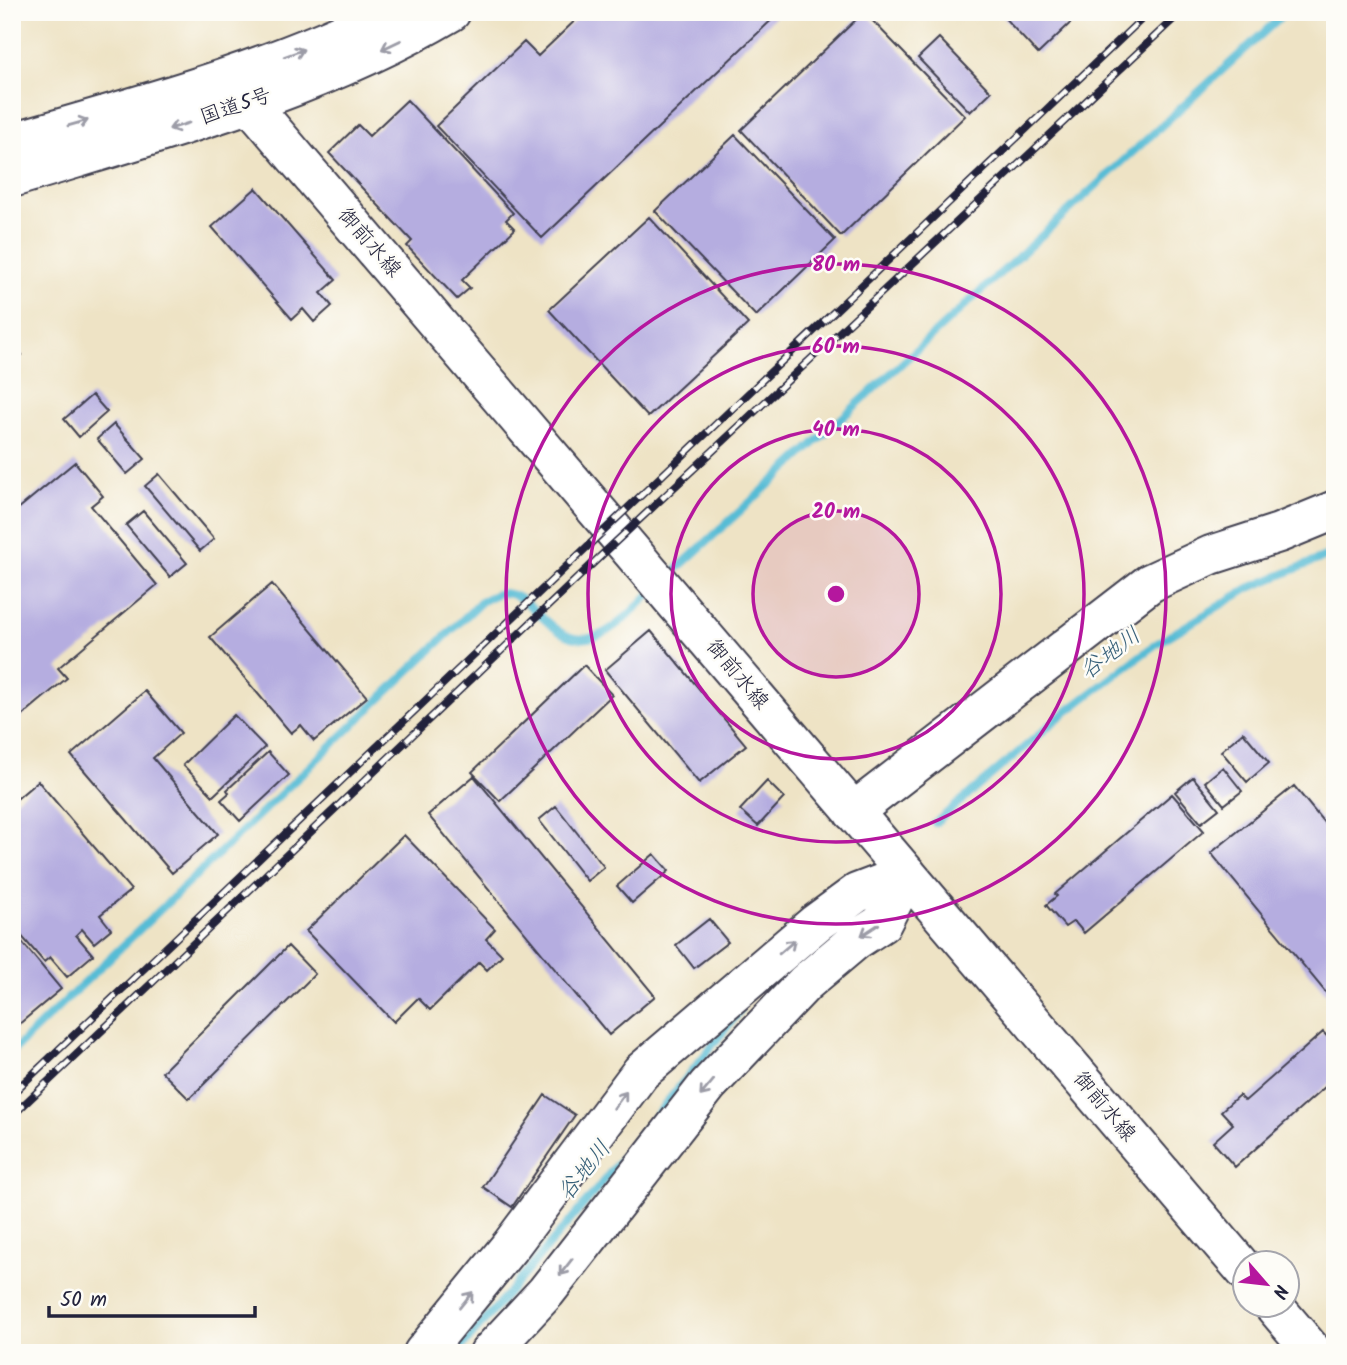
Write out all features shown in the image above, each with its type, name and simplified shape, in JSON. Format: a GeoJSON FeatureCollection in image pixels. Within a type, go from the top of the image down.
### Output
{"type":"FeatureCollection","features":[{"type":"Feature","properties":{"kind":"main road","name":"国道5号"},"geometry":{"type":"LineString","coordinates":[[12,178],[238,90],[317,45],[387,12]]}},
{"type":"Feature","properties":{"kind":"main road","name":"国道5号"},"geometry":{"type":"LineString","coordinates":[[12,142],[238,90],[367,56],[451,12]]}},
{"type":"Feature","properties":{"kind":"main road","name":"御前水線"},"geometry":{"type":"LineString","coordinates":[[238,90],[1232,1257]]}},
{"type":"Feature","properties":{"kind":"main road"},"geometry":{"type":"LineString","coordinates":[[853,812],[1150,583],[1211,555],[1279,533],[1335,510]]}},
{"type":"Feature","properties":{"kind":"main road"},"geometry":{"type":"LineString","coordinates":[[423,1353],[511,1245],[641,1072],[816,923],[857,894],[907,874]]}},
{"type":"Feature","properties":{"kind":"main road"},"geometry":{"type":"LineString","coordinates":[[489,1353],[547,1292],[708,1085],[805,983],[856,940],[881,923],[907,874]]}},
{"type":"Feature","properties":{"kind":"main road"},"geometry":{"type":"LineString","coordinates":[[1286,1320],[1314,1353]]}},
{"type":"Feature","properties":{"kind":"building"},"geometry":{"type":"Polygon","coordinates":[[[584,12],[780,12],[542,238],[436,126],[524,42],[538,56],[584,12]]]}},
{"type":"Feature","properties":{"kind":"building"},"geometry":{"type":"Polygon","coordinates":[[[864,12],[965,116],[841,236],[741,130],[864,12]]]}},
{"type":"Feature","properties":{"kind":"building"},"geometry":{"type":"Polygon","coordinates":[[[999,12],[1082,12],[1038,54],[999,12]]]}},
{"type":"Feature","properties":{"kind":"building"},"geometry":{"type":"Polygon","coordinates":[[[939,38],[991,92],[970,112],[918,58],[939,38]]]}},
{"type":"Feature","properties":{"kind":"building"},"geometry":{"type":"Polygon","coordinates":[[[407,100],[513,213],[506,220],[515,229],[462,280],[470,288],[457,299],[407,246],[412,241],[329,153],[358,125],[369,136],[407,100]]]}},
{"type":"Feature","properties":{"kind":"building"},"geometry":{"type":"Polygon","coordinates":[[[735,135],[835,240],[756,316],[655,211],[735,135]]]}},
{"type":"Feature","properties":{"kind":"building"},"geometry":{"type":"Polygon","coordinates":[[[256,188],[336,280],[321,293],[332,306],[314,322],[303,309],[292,319],[212,227],[256,188]]]}},
{"type":"Feature","properties":{"kind":"building"},"geometry":{"type":"Polygon","coordinates":[[[649,217],[748,324],[648,417],[549,310],[649,217]]]}},
{"type":"Feature","properties":{"kind":"building"},"geometry":{"type":"Polygon","coordinates":[[[12,344],[22,355],[12,363],[12,344]]]}},
{"type":"Feature","properties":{"kind":"building"},"geometry":{"type":"Polygon","coordinates":[[[92,395],[107,412],[79,437],[64,419],[92,395]]]}},
{"type":"Feature","properties":{"kind":"building"},"geometry":{"type":"Polygon","coordinates":[[[114,424],[145,459],[127,474],[97,439],[114,424]]]}},
{"type":"Feature","properties":{"kind":"building"},"geometry":{"type":"Polygon","coordinates":[[[75,462],[103,496],[91,506],[157,585],[58,668],[67,678],[12,724],[12,514],[75,462]]]}},
{"type":"Feature","properties":{"kind":"building"},"geometry":{"type":"Polygon","coordinates":[[[159,474],[214,539],[200,551],[145,486],[159,474]]]}},
{"type":"Feature","properties":{"kind":"building"},"geometry":{"type":"Polygon","coordinates":[[[143,511],[187,563],[170,577],[126,525],[143,511]]]}},
{"type":"Feature","properties":{"kind":"building"},"geometry":{"type":"Polygon","coordinates":[[[272,584],[367,697],[314,741],[301,725],[291,733],[210,637],[272,584]]]}},
{"type":"Feature","properties":{"kind":"building"},"geometry":{"type":"Polygon","coordinates":[[[651,631],[746,745],[699,783],[605,670],[651,631]]]}},
{"type":"Feature","properties":{"kind":"building"},"geometry":{"type":"Polygon","coordinates":[[[584,665],[612,695],[500,801],[472,772],[584,665]]]}},
{"type":"Feature","properties":{"kind":"building"},"geometry":{"type":"Polygon","coordinates":[[[145,691],[181,733],[153,758],[218,834],[172,873],[71,755],[145,691]]]}},
{"type":"Feature","properties":{"kind":"building"},"geometry":{"type":"Polygon","coordinates":[[[234,715],[265,747],[213,796],[183,765],[234,715]]]}},
{"type":"Feature","properties":{"kind":"building"},"geometry":{"type":"Polygon","coordinates":[[[1243,732],[1269,763],[1247,782],[1221,751],[1243,732]]]}},
{"type":"Feature","properties":{"kind":"building"},"geometry":{"type":"Polygon","coordinates":[[[268,752],[289,775],[240,821],[221,800],[229,793],[227,790],[268,752]]]}},
{"type":"Feature","properties":{"kind":"building"},"geometry":{"type":"Polygon","coordinates":[[[1223,767],[1242,791],[1224,805],[1205,782],[1223,767]]]}},
{"type":"Feature","properties":{"kind":"building"},"geometry":{"type":"Polygon","coordinates":[[[474,776],[655,996],[609,1035],[428,815],[474,776]]]}},
{"type":"Feature","properties":{"kind":"building"},"geometry":{"type":"Polygon","coordinates":[[[1193,777],[1219,809],[1201,823],[1175,792],[1193,777]]]}},
{"type":"Feature","properties":{"kind":"building"},"geometry":{"type":"Polygon","coordinates":[[[38,781],[131,890],[100,915],[111,929],[94,943],[82,929],[76,935],[93,955],[67,977],[50,957],[44,962],[12,925],[12,803],[38,781]]]}},
{"type":"Feature","properties":{"kind":"building"},"geometry":{"type":"Polygon","coordinates":[[[767,781],[784,798],[758,826],[740,810],[767,781]]]}},
{"type":"Feature","properties":{"kind":"building"},"geometry":{"type":"Polygon","coordinates":[[[1294,786],[1335,836],[1335,996],[1331,999],[1211,853],[1294,786]]]}},
{"type":"Feature","properties":{"kind":"building"},"geometry":{"type":"Polygon","coordinates":[[[1172,794],[1204,831],[1084,933],[1074,921],[1065,927],[1046,905],[1057,896],[1055,894],[1172,794]]]}},
{"type":"Feature","properties":{"kind":"building"},"geometry":{"type":"Polygon","coordinates":[[[556,806],[604,867],[587,881],[539,820],[556,806]]]}},
{"type":"Feature","properties":{"kind":"building"},"geometry":{"type":"Polygon","coordinates":[[[404,835],[495,929],[486,939],[502,955],[487,970],[479,962],[430,1010],[418,998],[394,1022],[306,931],[404,835]]]}},
{"type":"Feature","properties":{"kind":"building"},"geometry":{"type":"Polygon","coordinates":[[[654,854],[669,871],[632,903],[617,886],[654,854]]]}},
{"type":"Feature","properties":{"kind":"building"},"geometry":{"type":"Polygon","coordinates":[[[709,919],[728,942],[694,968],[676,945],[709,919]]]}},
{"type":"Feature","properties":{"kind":"building"},"geometry":{"type":"Polygon","coordinates":[[[12,930],[61,989],[12,1030],[12,930]]]}},
{"type":"Feature","properties":{"kind":"building"},"geometry":{"type":"Polygon","coordinates":[[[288,946],[315,974],[189,1099],[162,1072],[288,946]]]}},
{"type":"Feature","properties":{"kind":"building"},"geometry":{"type":"Polygon","coordinates":[[[1323,1032],[1335,1045],[1335,1078],[1235,1167],[1213,1142],[1233,1124],[1221,1111],[1239,1095],[1245,1101],[1323,1032]]]}},
{"type":"Feature","properties":{"kind":"building"},"geometry":{"type":"Polygon","coordinates":[[[545,1095],[575,1115],[512,1207],[483,1187],[545,1095]]]}},
{"type":"Feature","properties":{"kind":"waterway"},"geometry":{"type":"LineString","coordinates":[[667,578],[1286,12]]}},
{"type":"Feature","properties":{"kind":"waterway","name":"谷地川"},"geometry":{"type":"LineString","coordinates":[[935,823],[1061,716],[1156,644],[1249,588],[1335,553]]}},
{"type":"Feature","properties":{"kind":"waterway"},"geometry":{"type":"LineString","coordinates":[[12,1052],[482,601],[500,593],[514,595],[556,629],[581,639],[597,636],[612,628],[652,592]]}},
{"type":"Feature","properties":{"kind":"waterway","name":"谷地川"},"geometry":{"type":"LineString","coordinates":[[457,1353],[592,1195],[740,1011]]}},
{"type":"Feature","properties":{"kind":"railway"},"geometry":{"type":"LineString","coordinates":[[12,1094],[1149,12]]}},
{"type":"Feature","properties":{"kind":"railway"},"geometry":{"type":"LineString","coordinates":[[12,1116],[606,551],[1181,12]]}}]}
